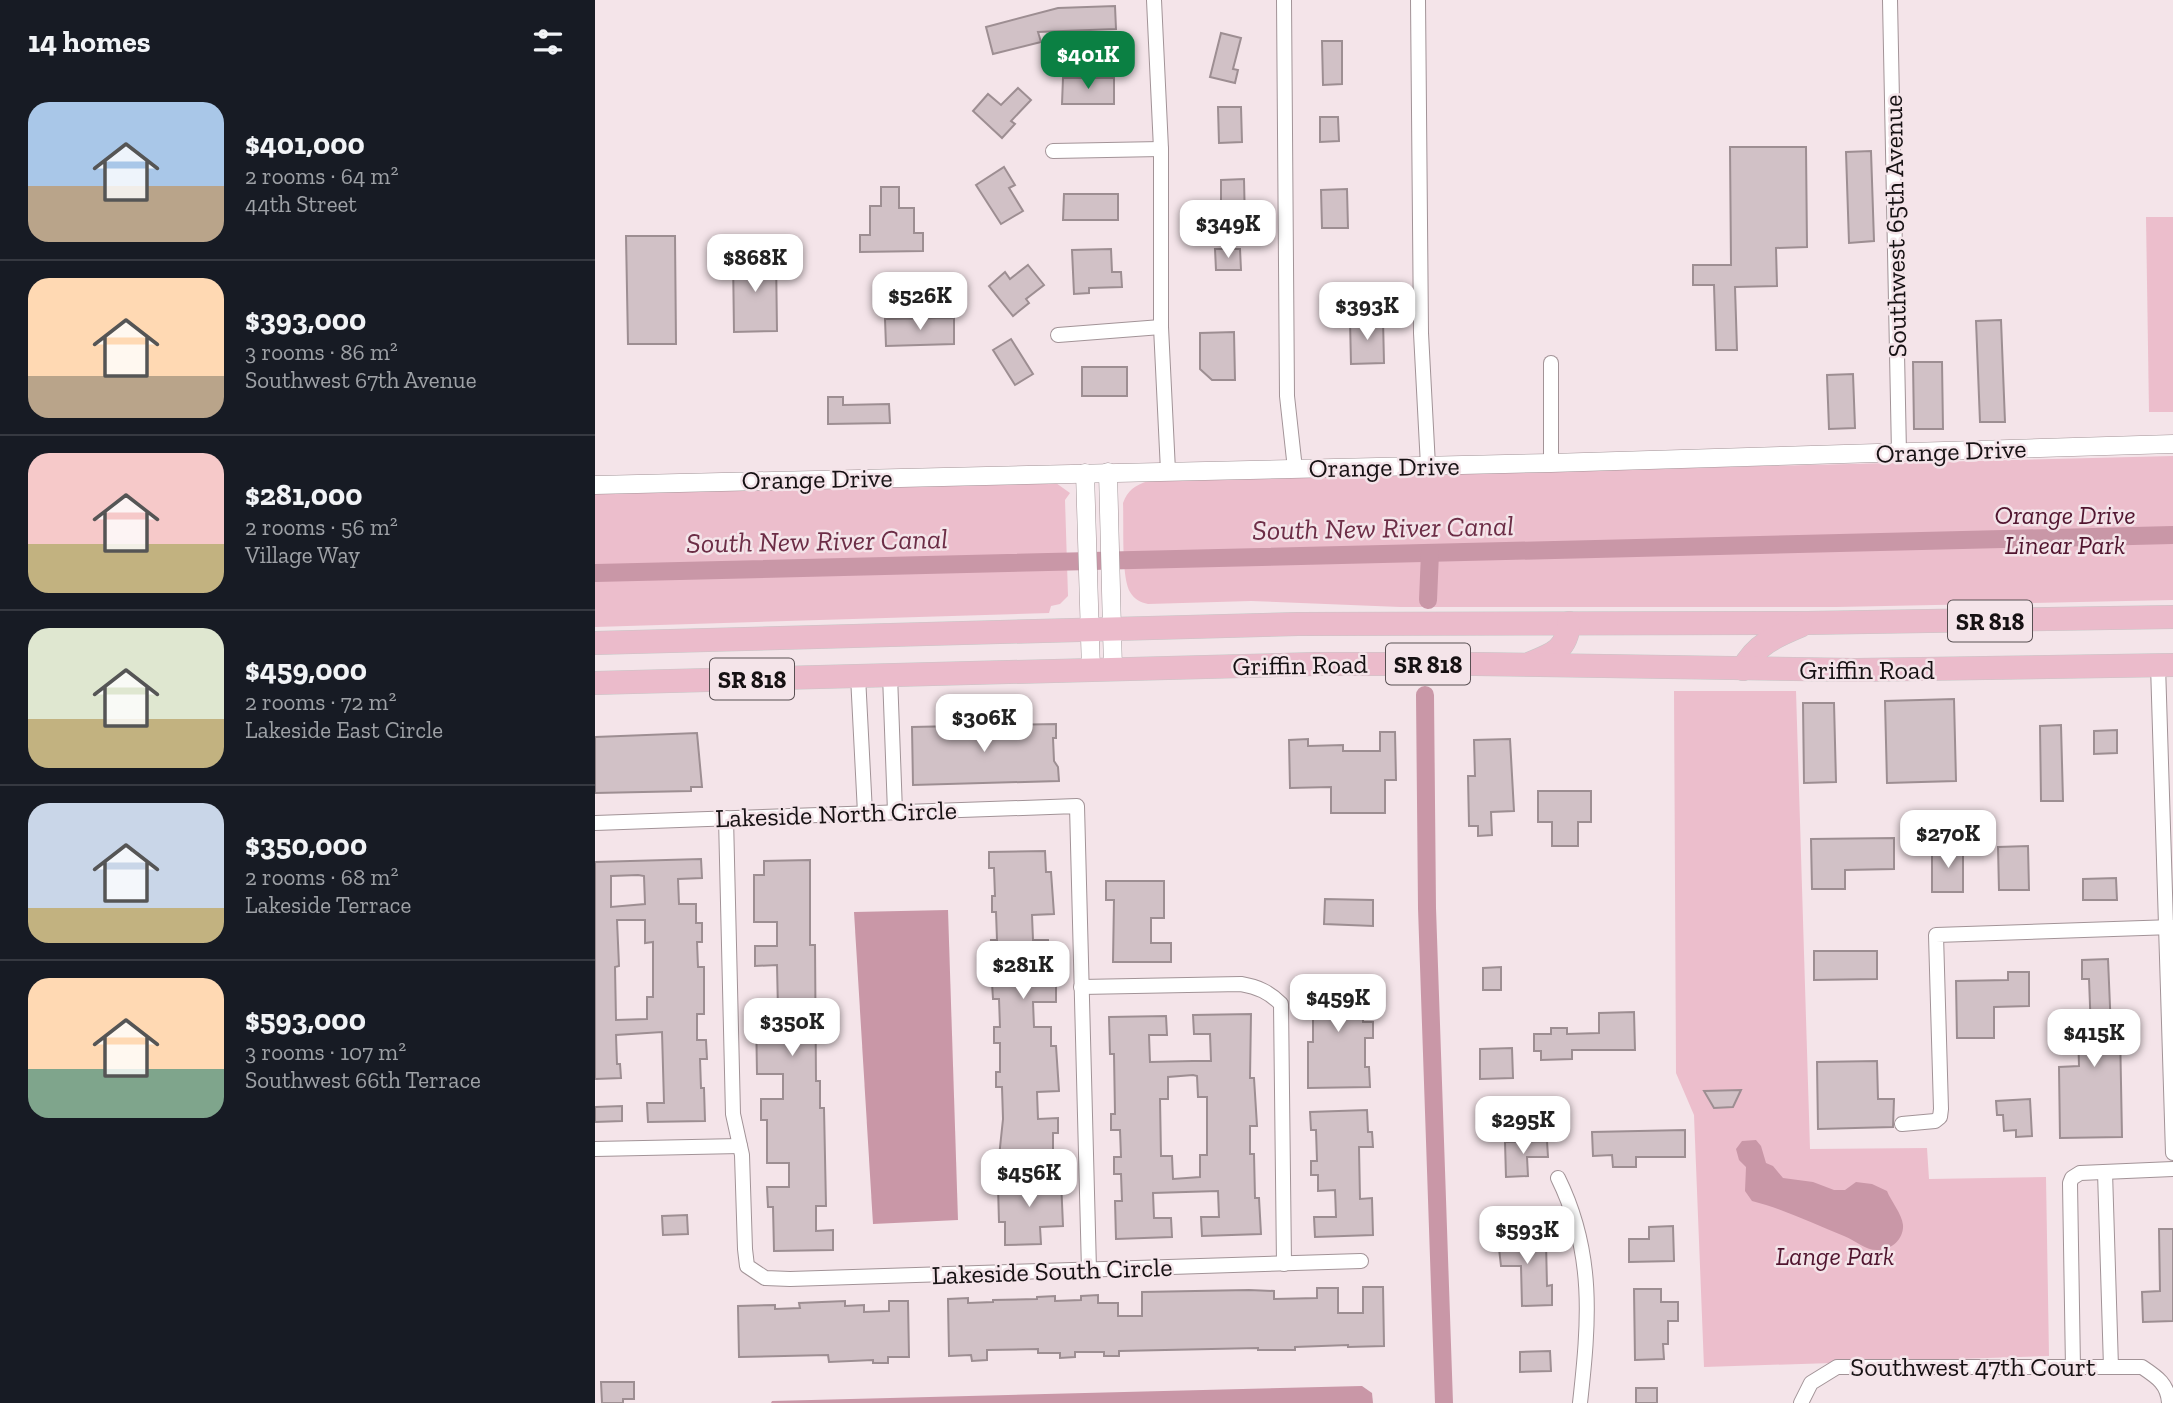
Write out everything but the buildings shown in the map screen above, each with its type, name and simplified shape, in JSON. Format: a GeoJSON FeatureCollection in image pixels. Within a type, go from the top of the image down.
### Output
{"type":"FeatureCollection","features":[{"type":"Feature","properties":{"kind":"main road","name":"Griffin Road"},"geometry":{"type":"LineString","coordinates":[[595,643],[1336,624],[1807,623],[2173,617]]}},
{"type":"Feature","properties":{"kind":"main road"},"geometry":{"type":"LineString","coordinates":[[1525,665],[1551,655],[1561,647],[1568,636],[1569,623]]}},
{"type":"Feature","properties":{"kind":"main road"},"geometry":{"type":"LineString","coordinates":[[1743,669],[1750,655],[1764,643],[1807,623]]}},
{"type":"Feature","properties":{"kind":"main road","name":"Griffin Road"},"geometry":{"type":"LineString","coordinates":[[595,683],[1329,664],[1962,670],[2166,665]]}},
{"type":"Feature","properties":{"kind":"street"},"geometry":{"type":"LineString","coordinates":[[1154,0],[1161,149],[1161,327],[1168,471]]}},
{"type":"Feature","properties":{"kind":"street"},"geometry":{"type":"LineString","coordinates":[[1284,0],[1287,396],[1295,469]]}},
{"type":"Feature","properties":{"kind":"street"},"geometry":{"type":"LineString","coordinates":[[1418,0],[1421,333],[1429,466]]}},
{"type":"Feature","properties":{"kind":"street","name":"Southwest 65th Avenue"},"geometry":{"type":"LineString","coordinates":[[1890,0],[1899,453]]}},
{"type":"Feature","properties":{"kind":"street"},"geometry":{"type":"LineString","coordinates":[[1053,151],[1161,149]]}},
{"type":"Feature","properties":{"kind":"street"},"geometry":{"type":"LineString","coordinates":[[1058,335],[1161,327]]}},
{"type":"Feature","properties":{"kind":"street"},"geometry":{"type":"LineString","coordinates":[[1551,363],[1551,463]]}},
{"type":"Feature","properties":{"kind":"street","name":"Orange Drive"},"geometry":{"type":"LineString","coordinates":[[595,485],[1551,463],[2173,444]]}},
{"type":"Feature","properties":{"kind":"street"},"geometry":{"type":"LineString","coordinates":[[1085,472],[1089,600],[1101,630]]}},
{"type":"Feature","properties":{"kind":"street"},"geometry":{"type":"LineString","coordinates":[[1102,670],[1101,630],[1111,599],[1108,472]]}},
{"type":"Feature","properties":{"kind":"street"},"geometry":{"type":"LineString","coordinates":[[2166,665],[2173,1153]]}},
{"type":"Feature","properties":{"kind":"street"},"geometry":{"type":"LineString","coordinates":[[890,675],[895,812]]}},
{"type":"Feature","properties":{"kind":"street"},"geometry":{"type":"LineString","coordinates":[[858,676],[865,813]]}},
{"type":"Feature","properties":{"kind":"street","name":"Lakeside North Circle"},"geometry":{"type":"LineString","coordinates":[[595,823],[1077,806],[1081,987]]}},
{"type":"Feature","properties":{"kind":"street"},"geometry":{"type":"LineString","coordinates":[[595,1149],[740,1146],[733,1114],[726,818]]}},
{"type":"Feature","properties":{"kind":"street"},"geometry":{"type":"LineString","coordinates":[[1902,1124],[1928,1124],[1940,1116],[1936,935],[2169,927]]}},
{"type":"Feature","properties":{"kind":"street"},"geometry":{"type":"LineString","coordinates":[[1089,1270],[1081,987],[1241,984],[1270,993],[1281,1004],[1284,1264]]}},
{"type":"Feature","properties":{"kind":"street","name":"Lakeside South Circle"},"geometry":{"type":"LineString","coordinates":[[740,1146],[747,1266],[765,1278],[1361,1261]]}},
{"type":"Feature","properties":{"kind":"street"},"geometry":{"type":"LineString","coordinates":[[2073,1368],[2072,1178],[2080,1173],[2173,1169]]}},
{"type":"Feature","properties":{"kind":"street"},"geometry":{"type":"LineString","coordinates":[[2105,1172],[2111,1367]]}},
{"type":"Feature","properties":{"kind":"street"},"geometry":{"type":"LineString","coordinates":[[1558,1178],[1574,1216],[1587,1281],[1587,1332],[1580,1403]]}},
{"type":"Feature","properties":{"kind":"street","name":"Southwest 47th Court"},"geometry":{"type":"LineString","coordinates":[[1801,1403],[1811,1382],[1837,1367],[2142,1367],[2159,1378],[2168,1392],[2169,1403]]}},
{"type":"Feature","properties":{"kind":"green space"},"geometry":{"type":"Polygon","coordinates":[[[2146,217],[2173,217],[2173,412],[2149,412],[2146,217]]]}},
{"type":"Feature","properties":{"kind":"green space","name":"Orange Drive Linear Park"},"geometry":{"type":"Polygon","coordinates":[[[2173,456],[2173,600],[1836,607],[1400,607],[1251,601],[1148,604],[1132,595],[1125,574],[1123,503],[1132,489],[1148,481],[2173,456]]]}},
{"type":"Feature","properties":{"kind":"green space"},"geometry":{"type":"Polygon","coordinates":[[[1045,481],[1056,483],[1070,493],[1065,500],[1068,596],[1060,604],[1051,606],[1049,613],[595,627],[595,493],[1045,481]]]}},
{"type":"Feature","properties":{"kind":"green space","name":"Lange Park"},"geometry":{"type":"Polygon","coordinates":[[[1674,691],[1796,691],[1810,1149],[1927,1148],[1929,1179],[2046,1177],[2049,1356],[1704,1367],[1694,1115],[1676,1073],[1674,691]]]}},
{"type":"Feature","properties":{"kind":"shaded area"},"geometry":{"type":"Polygon","coordinates":[[[948,910],[958,1220],[873,1224],[854,912],[948,910]]]}},
{"type":"Feature","properties":{"kind":"shaded area"},"geometry":{"type":"Polygon","coordinates":[[[1756,1140],[1761,1146],[1766,1163],[1773,1166],[1783,1178],[1813,1182],[1834,1190],[1845,1190],[1856,1182],[1872,1184],[1887,1191],[1903,1225],[1899,1239],[1888,1248],[1869,1249],[1799,1217],[1752,1201],[1745,1191],[1746,1167],[1739,1160],[1736,1149],[1742,1141],[1756,1140]]]}},
{"type":"Feature","properties":{"kind":"shaded area"},"geometry":{"type":"Polygon","coordinates":[[[1362,1386],[1372,1393],[1373,1403],[771,1403],[772,1401],[1362,1386]]]}},
{"type":"Feature","properties":{"kind":"waterway","name":"South New River Canal"},"geometry":{"type":"LineString","coordinates":[[595,573],[2173,535]]}},
{"type":"Feature","properties":{"kind":"waterway"},"geometry":{"type":"LineString","coordinates":[[1428,600],[1430,553]]}},
{"type":"Feature","properties":{"kind":"waterway"},"geometry":{"type":"LineString","coordinates":[[1425,695],[1427,908],[1444,1403]]}}]}
